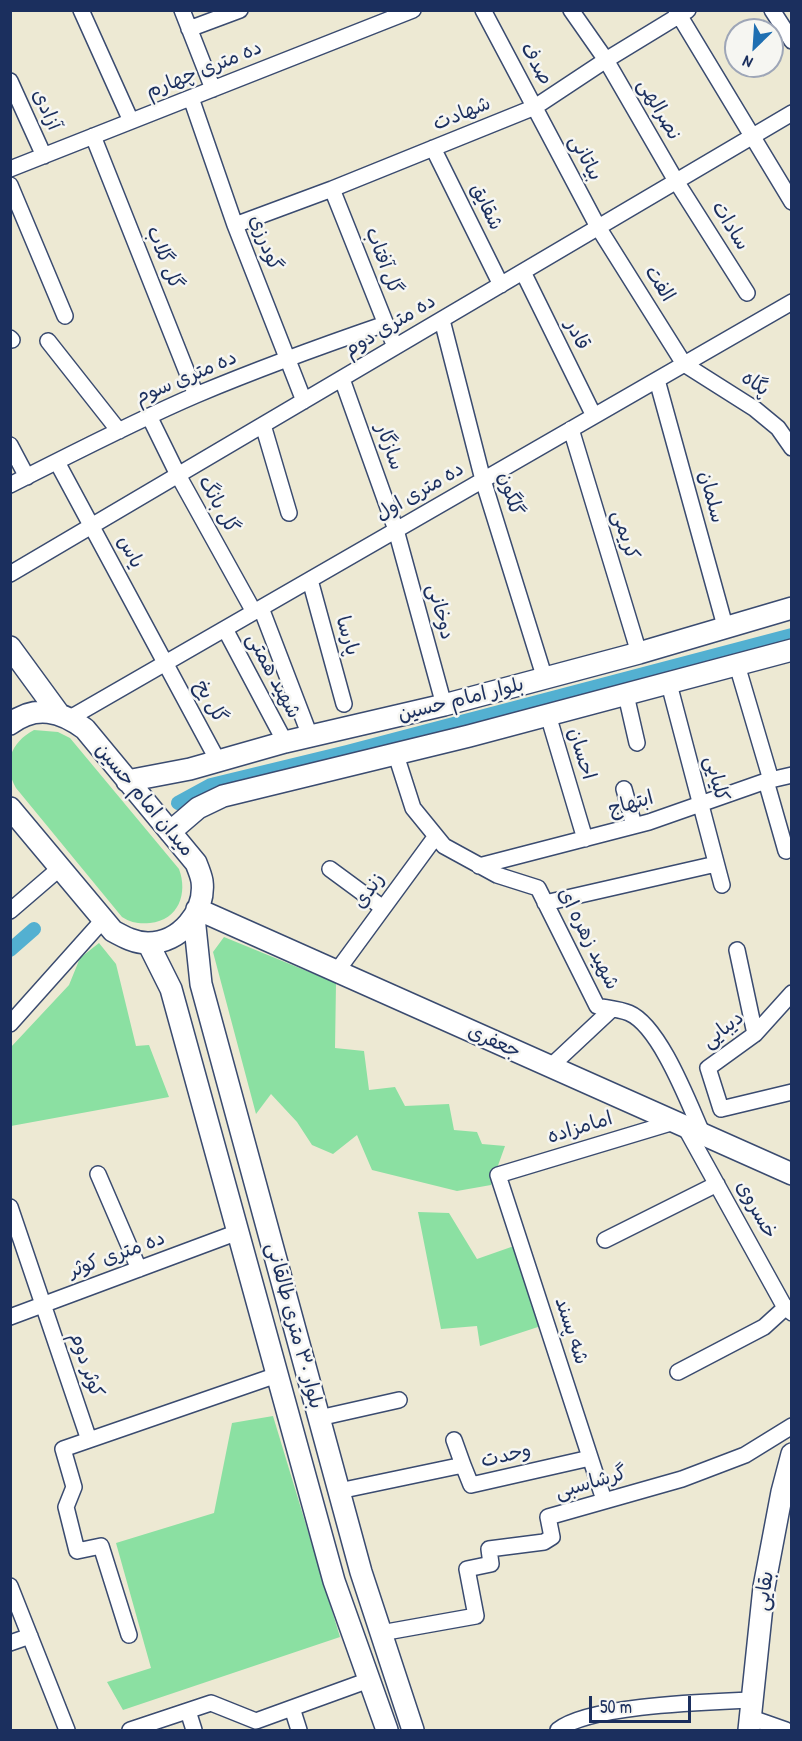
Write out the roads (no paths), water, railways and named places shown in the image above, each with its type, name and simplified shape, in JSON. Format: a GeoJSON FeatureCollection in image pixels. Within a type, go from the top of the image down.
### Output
{"type":"FeatureCollection","features":[{"type":"Feature","properties":{"kind":"main road","name":"بلوار امام حسین"},"geometry":{"type":"LineString","coordinates":[[127,781],[190,769],[285,742],[544,679],[792,608]]}},
{"type":"Feature","properties":{"kind":"main road","name":"میدان امام حسین"},"geometry":{"type":"LineString","coordinates":[[10,647],[64,716],[85,729],[196,863],[202,880],[201,899],[196,913]]}},
{"type":"Feature","properties":{"kind":"main road","name":"بلوار امام حسین"},"geometry":{"type":"LineString","coordinates":[[170,832],[198,808],[224,796],[669,684],[792,650]]}},
{"type":"Feature","properties":{"kind":"main road"},"geometry":{"type":"LineString","coordinates":[[10,724],[34,712],[64,716]]}},
{"type":"Feature","properties":{"kind":"main road"},"geometry":{"type":"LineString","coordinates":[[14,820],[60,868],[113,931],[129,940],[148,943],[166,940],[182,931],[196,913]]}},
{"type":"Feature","properties":{"kind":"main road","name":"جعفری"},"geometry":{"type":"LineString","coordinates":[[196,913],[337,971],[792,1174]]}},
{"type":"Feature","properties":{"kind":"main road","name":"بلوار ۳۰ متری طالقانی"},"geometry":{"type":"LineString","coordinates":[[196,913],[201,984],[361,1572],[413,1731]]}},
{"type":"Feature","properties":{"kind":"main road","name":"بلوار ۳۰ متری طالقانی"},"geometry":{"type":"LineString","coordinates":[[148,943],[171,989],[334,1581],[387,1731]]}},
{"type":"Feature","properties":{"kind":"main road","name":"بقایی"},"geometry":{"type":"LineString","coordinates":[[749,1716],[764,1587],[782,1492],[792,1454]]}},
{"type":"Feature","properties":{"kind":"street"},"geometry":{"type":"LineString","coordinates":[[81,10],[130,121]]}},
{"type":"Feature","properties":{"kind":"street"},"geometry":{"type":"LineString","coordinates":[[182,10],[213,89]]}},
{"type":"Feature","properties":{"kind":"street"},"geometry":{"type":"LineString","coordinates":[[189,29],[240,10]]}},
{"type":"Feature","properties":{"kind":"street","name":"ده متری چهارم"},"geometry":{"type":"LineString","coordinates":[[10,169],[413,10]]}},
{"type":"Feature","properties":{"kind":"street","name":"صدف"},"geometry":{"type":"LineString","coordinates":[[483,10],[536,107]]}},
{"type":"Feature","properties":{"kind":"street","name":"نصرالهی"},"geometry":{"type":"LineString","coordinates":[[572,10],[606,60],[676,182]]}},
{"type":"Feature","properties":{"kind":"street"},"geometry":{"type":"LineString","coordinates":[[772,10],[792,41]]}},
{"type":"Feature","properties":{"kind":"street"},"geometry":{"type":"LineString","coordinates":[[681,12],[792,202]]}},
{"type":"Feature","properties":{"kind":"street","name":"شهادت"},"geometry":{"type":"LineString","coordinates":[[235,225],[332,189],[536,107],[681,12]]}},
{"type":"Feature","properties":{"kind":"street","name":"آزادی"},"geometry":{"type":"LineString","coordinates":[[10,81],[44,156]]}},
{"type":"Feature","properties":{"kind":"street","name":"گودرزی"},"geometry":{"type":"LineString","coordinates":[[191,98],[235,225],[304,401]]}},
{"type":"Feature","properties":{"kind":"street","name":"بیاتانی"},"geometry":{"type":"LineString","coordinates":[[536,107],[598,227]]}},
{"type":"Feature","properties":{"kind":"street","name":"ده متری دوم"},"geometry":{"type":"LineString","coordinates":[[10,574],[792,114]]}},
{"type":"Feature","properties":{"kind":"street","name":"گل گلاب"},"geometry":{"type":"LineString","coordinates":[[93,136],[196,395]]}},
{"type":"Feature","properties":{"kind":"street","name":"شقایق"},"geometry":{"type":"LineString","coordinates":[[434,148],[501,285]]}},
{"type":"Feature","properties":{"kind":"street","name":"سادات"},"geometry":{"type":"LineString","coordinates":[[676,182],[747,294]]}},
{"type":"Feature","properties":{"kind":"street"},"geometry":{"type":"LineString","coordinates":[[10,185],[65,316]]}},
{"type":"Feature","properties":{"kind":"street","name":"گل آفتاب"},"geometry":{"type":"LineString","coordinates":[[332,189],[395,347]]}},
{"type":"Feature","properties":{"kind":"street","name":"الفت"},"geometry":{"type":"LineString","coordinates":[[598,227],[684,364]]}},
{"type":"Feature","properties":{"kind":"street","name":"قادر"},"geometry":{"type":"LineString","coordinates":[[523,272],[594,416]]}},
{"type":"Feature","properties":{"kind":"street","name":"ده متری اول"},"geometry":{"type":"LineString","coordinates":[[64,716],[165,664],[792,302]]}},
{"type":"Feature","properties":{"kind":"street","name":"گلگون"},"geometry":{"type":"LineString","coordinates":[[442,320],[483,480],[544,679]]}},
{"type":"Feature","properties":{"kind":"street","name":"ده متری سوم"},"geometry":{"type":"LineString","coordinates":[[10,485],[196,395],[288,358],[385,324]]}},
{"type":"Feature","properties":{"kind":"street"},"geometry":{"type":"LineString","coordinates":[[48,341],[119,431]]}},
{"type":"Feature","properties":{"kind":"street","name":"پگاه"},"geometry":{"type":"LineString","coordinates":[[684,364],[755,409],[778,428],[792,448]]}},
{"type":"Feature","properties":{"kind":"street","name":"سازگار"},"geometry":{"type":"LineString","coordinates":[[342,379],[396,530]]}},
{"type":"Feature","properties":{"kind":"street","name":"سلمان"},"geometry":{"type":"LineString","coordinates":[[657,380],[725,626]]}},
{"type":"Feature","properties":{"kind":"street","name":"گل بانگ"},"geometry":{"type":"LineString","coordinates":[[149,416],[178,476],[257,610],[310,736]]}},
{"type":"Feature","properties":{"kind":"street"},"geometry":{"type":"LineString","coordinates":[[263,425],[289,513]]}},
{"type":"Feature","properties":{"kind":"street","name":"کریمی"},"geometry":{"type":"LineString","coordinates":[[571,429],[639,653]]}},
{"type":"Feature","properties":{"kind":"street"},"geometry":{"type":"LineString","coordinates":[[10,445],[27,477]]}},
{"type":"Feature","properties":{"kind":"street","name":"یاس"},"geometry":{"type":"LineString","coordinates":[[57,462],[93,525],[165,664]]}},
{"type":"Feature","properties":{"kind":"street","name":"دوخانی"},"geometry":{"type":"LineString","coordinates":[[396,530],[444,705]]}},
{"type":"Feature","properties":{"kind":"street","name":"پارسا"},"geometry":{"type":"LineString","coordinates":[[310,580],[344,704]]}},
{"type":"Feature","properties":{"kind":"street","name":"شهید همتی"},"geometry":{"type":"LineString","coordinates":[[225,629],[285,742]]}},
{"type":"Feature","properties":{"kind":"street","name":"گل یخ"},"geometry":{"type":"LineString","coordinates":[[165,664],[218,761]]}},
{"type":"Feature","properties":{"kind":"street"},"geometry":{"type":"LineString","coordinates":[[737,665],[786,850]]}},
{"type":"Feature","properties":{"kind":"street","name":"کلیایی"},"geometry":{"type":"LineString","coordinates":[[669,684],[722,885]]}},
{"type":"Feature","properties":{"kind":"street"},"geometry":{"type":"LineString","coordinates":[[626,695],[637,743]]}},
{"type":"Feature","properties":{"kind":"street","name":"احسان"},"geometry":{"type":"LineString","coordinates":[[548,715],[585,838]]}},
{"type":"Feature","properties":{"kind":"street","name":"شهید زهره ای"},"geometry":{"type":"LineString","coordinates":[[396,754],[413,808],[444,846],[497,875],[538,888],[597,1006],[629,1013],[643,1022],[665,1052],[687,1128]]}},
{"type":"Feature","properties":{"kind":"street","name":"ابتهاج"},"geometry":{"type":"LineString","coordinates":[[479,866],[649,822],[792,774]]}},
{"type":"Feature","properties":{"kind":"street"},"geometry":{"type":"LineString","coordinates":[[624,789],[634,825]]}},
{"type":"Feature","properties":{"kind":"street","name":"زندی"},"geometry":{"type":"LineString","coordinates":[[337,971],[436,836]]}},
{"type":"Feature","properties":{"kind":"street"},"geometry":{"type":"LineString","coordinates":[[545,903],[716,864]]}},
{"type":"Feature","properties":{"kind":"street"},"geometry":{"type":"LineString","coordinates":[[12,908],[60,868]]}},
{"type":"Feature","properties":{"kind":"street"},"geometry":{"type":"LineString","coordinates":[[330,869],[383,908]]}},
{"type":"Feature","properties":{"kind":"street"},"geometry":{"type":"LineString","coordinates":[[10,1024],[103,920]]}},
{"type":"Feature","properties":{"kind":"street"},"geometry":{"type":"LineString","coordinates":[[736,950],[755,1034]]}},
{"type":"Feature","properties":{"kind":"street","name":"دیبایی"},"geometry":{"type":"LineString","coordinates":[[721,1109],[708,1068],[755,1034],[792,993]]}},
{"type":"Feature","properties":{"kind":"street"},"geometry":{"type":"LineString","coordinates":[[550,1066],[612,1009]]}},
{"type":"Feature","properties":{"kind":"street"},"geometry":{"type":"LineString","coordinates":[[687,1128],[721,1109],[792,1092]]}},
{"type":"Feature","properties":{"kind":"street","name":"امامزاده"},"geometry":{"type":"LineString","coordinates":[[498,1175],[687,1128]]}},
{"type":"Feature","properties":{"kind":"street","name":"خسروی"},"geometry":{"type":"LineString","coordinates":[[687,1128],[789,1310]]}},
{"type":"Feature","properties":{"kind":"street"},"geometry":{"type":"LineString","coordinates":[[99,1174],[139,1269]]}},
{"type":"Feature","properties":{"kind":"street","name":"شه پسند"},"geometry":{"type":"LineString","coordinates":[[498,1175],[604,1500]]}},
{"type":"Feature","properties":{"kind":"street"},"geometry":{"type":"LineString","coordinates":[[605,1240],[717,1184]]}},
{"type":"Feature","properties":{"kind":"street","name":"کوثر دوم"},"geometry":{"type":"LineString","coordinates":[[10,1207],[89,1440]]}},
{"type":"Feature","properties":{"kind":"street","name":"ده متری کوثر"},"geometry":{"type":"LineString","coordinates":[[10,1317],[238,1232]]}},
{"type":"Feature","properties":{"kind":"street"},"geometry":{"type":"LineString","coordinates":[[678,1372],[764,1327],[789,1310]]}},
{"type":"Feature","properties":{"kind":"street"},"geometry":{"type":"LineString","coordinates":[[129,1635],[101,1546],[77,1551],[66,1507],[74,1487],[63,1449],[277,1375]]}},
{"type":"Feature","properties":{"kind":"street"},"geometry":{"type":"LineString","coordinates":[[319,1418],[399,1400]]}},
{"type":"Feature","properties":{"kind":"street","name":"گرشاسبی"},"geometry":{"type":"LineString","coordinates":[[381,1633],[476,1616],[467,1569],[491,1564],[489,1549],[544,1542],[552,1538],[548,1517],[682,1479],[737,1458],[792,1426]]}},
{"type":"Feature","properties":{"kind":"street"},"geometry":{"type":"LineString","coordinates":[[454,1440],[463,1465]]}},
{"type":"Feature","properties":{"kind":"street","name":"وحدت"},"geometry":{"type":"LineString","coordinates":[[339,1491],[463,1465],[471,1485],[590,1458]]}},
{"type":"Feature","properties":{"kind":"street"},"geometry":{"type":"LineString","coordinates":[[10,1586],[67,1731]]}},
{"type":"Feature","properties":{"kind":"street"},"geometry":{"type":"LineString","coordinates":[[10,1643],[30,1636]]}},
{"type":"Feature","properties":{"kind":"street"},"geometry":{"type":"LineString","coordinates":[[130,1731],[211,1703],[256,1721],[369,1680]]}},
{"type":"Feature","properties":{"kind":"street"},"geometry":{"type":"LineString","coordinates":[[292,1708],[299,1731]]}},
{"type":"Feature","properties":{"kind":"street"},"geometry":{"type":"LineString","coordinates":[[558,1731],[584,1719],[630,1709],[749,1716],[786,1731]]}},
{"type":"Feature","properties":{"kind":"street"},"geometry":{"type":"LineString","coordinates":[[188,1711],[194,1731]]}},
{"type":"Feature","properties":{"kind":"waterway"},"geometry":{"type":"LineString","coordinates":[[178,803],[211,785],[347,752],[792,635]]}},
{"type":"Feature","properties":{"kind":"waterway"},"geometry":{"type":"LineString","coordinates":[[10,950],[34,929]]}}]}
